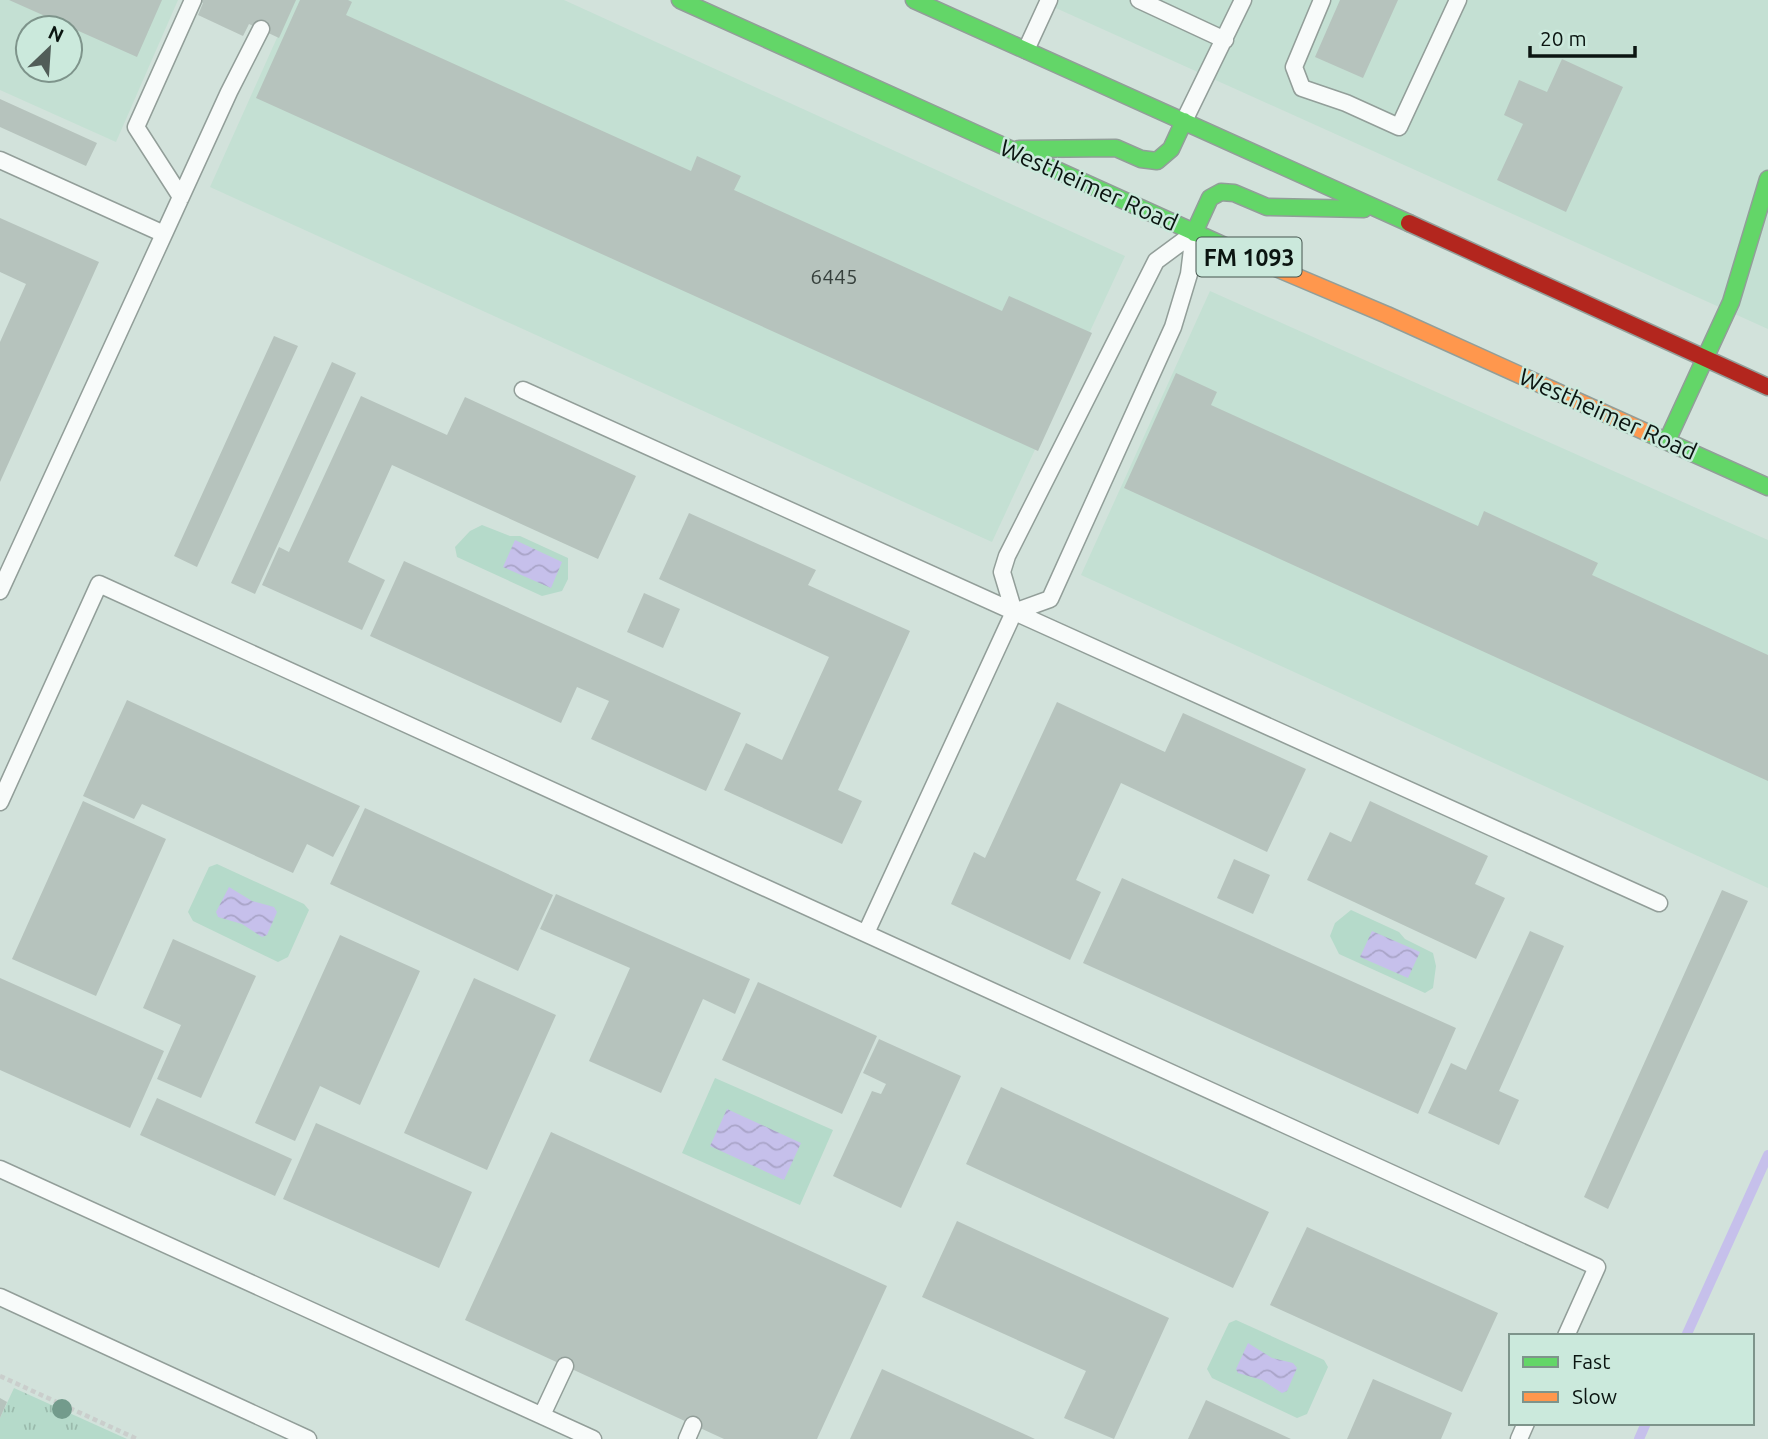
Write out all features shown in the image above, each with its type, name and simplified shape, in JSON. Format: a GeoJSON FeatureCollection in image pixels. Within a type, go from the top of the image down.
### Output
{"type":"FeatureCollection","features":[{"type":"Feature","properties":{"kind":"main road","name":"Westheimer Road"},"geometry":{"type":"LineString","coordinates":[[680,0],[1194,233],[1374,310],[1768,487]]}},
{"type":"Feature","properties":{"kind":"main road"},"geometry":{"type":"LineString","coordinates":[[914,0],[1768,387]]}},
{"type":"Feature","properties":{"kind":"main road"},"geometry":{"type":"LineString","coordinates":[[1010,149],[1116,148],[1141,159],[1157,161],[1171,149],[1184,121]]}},
{"type":"Feature","properties":{"kind":"main road"},"geometry":{"type":"LineString","coordinates":[[1667,441],[1731,302],[1768,179]]}},
{"type":"Feature","properties":{"kind":"main road"},"geometry":{"type":"LineString","coordinates":[[1194,233],[1210,198],[1221,192],[1234,193],[1267,207],[1376,209]]}},
{"type":"Feature","properties":{"kind":"lane"},"geometry":{"type":"LineString","coordinates":[[181,197],[136,127],[193,0]]}},
{"type":"Feature","properties":{"kind":"lane"},"geometry":{"type":"LineString","coordinates":[[1026,50],[1049,0]]}},
{"type":"Feature","properties":{"kind":"lane"},"geometry":{"type":"LineString","coordinates":[[1139,0],[1225,40]]}},
{"type":"Feature","properties":{"kind":"lane"},"geometry":{"type":"LineString","coordinates":[[1184,121],[1243,0]]}},
{"type":"Feature","properties":{"kind":"lane"},"geometry":{"type":"LineString","coordinates":[[1322,0],[1294,67],[1302,88],[1346,103],[1399,127],[1458,0]]}},
{"type":"Feature","properties":{"kind":"lane"},"geometry":{"type":"LineString","coordinates":[[0,591],[163,234],[261,29]]}},
{"type":"Feature","properties":{"kind":"lane"},"geometry":{"type":"LineString","coordinates":[[0,160],[163,234]]}},
{"type":"Feature","properties":{"kind":"lane"},"geometry":{"type":"LineString","coordinates":[[1014,612],[1051,599],[1173,327],[1189,274],[1194,233]]}},
{"type":"Feature","properties":{"kind":"lane"},"geometry":{"type":"LineString","coordinates":[[866,933],[1014,612],[1002,572],[1006,556],[1156,261],[1194,233]]}},
{"type":"Feature","properties":{"kind":"lane"},"geometry":{"type":"LineString","coordinates":[[523,390],[1659,903]]}},
{"type":"Feature","properties":{"kind":"lane"},"geometry":{"type":"LineString","coordinates":[[0,802],[99,584],[1598,1267],[1567,1334]]}},
{"type":"Feature","properties":{"kind":"lane"},"geometry":{"type":"LineString","coordinates":[[0,1169],[593,1439]]}},
{"type":"Feature","properties":{"kind":"lane"},"geometry":{"type":"LineString","coordinates":[[0,1297],[308,1439]]}},
{"type":"Feature","properties":{"kind":"lane"},"geometry":{"type":"LineString","coordinates":[[542,1415],[565,1366]]}},
{"type":"Feature","properties":{"kind":"path"},"geometry":{"type":"LineString","coordinates":[[0,1376],[137,1439]]}},
{"type":"Feature","properties":{"kind":"shaded area"},"geometry":{"type":"Polygon","coordinates":[[[0,0],[178,0],[116,142],[0,90],[0,0]]]}},
{"type":"Feature","properties":{"kind":"shaded area"},"geometry":{"type":"Polygon","coordinates":[[[294,0],[564,0],[1125,256],[992,542],[210,187],[294,0]]]}},
{"type":"Feature","properties":{"kind":"shaded area"},"geometry":{"type":"Polygon","coordinates":[[[1038,0],[1768,0],[1768,329],[1038,0]]]}},
{"type":"Feature","properties":{"kind":"shaded area"},"geometry":{"type":"Polygon","coordinates":[[[1210,291],[1768,540],[1768,888],[1081,575],[1210,291]]]}},
{"type":"Feature","properties":{"kind":"green space"},"geometry":{"type":"Polygon","coordinates":[[[482,525],[510,536],[520,536],[568,558],[568,579],[562,591],[542,596],[457,557],[455,547],[470,531],[482,525]]]}},
{"type":"Feature","properties":{"kind":"green space"},"geometry":{"type":"Polygon","coordinates":[[[217,864],[304,904],[309,910],[288,957],[278,962],[193,921],[188,912],[209,867],[217,864]]]}},
{"type":"Feature","properties":{"kind":"green space"},"geometry":{"type":"Polygon","coordinates":[[[1351,910],[1399,932],[1405,939],[1433,953],[1436,966],[1433,988],[1425,993],[1339,954],[1330,936],[1335,923],[1351,910]]]}},
{"type":"Feature","properties":{"kind":"green space"},"geometry":{"type":"Polygon","coordinates":[[[715,1078],[833,1130],[800,1205],[682,1153],[715,1078]]]}},
{"type":"Feature","properties":{"kind":"green space"},"geometry":{"type":"Polygon","coordinates":[[[1236,1320],[1324,1360],[1328,1367],[1307,1414],[1297,1418],[1212,1378],[1207,1369],[1229,1323],[1236,1320]]]}},
{"type":"Feature","properties":{"kind":"green space"},"geometry":{"type":"Polygon","coordinates":[[[14,1388],[127,1439],[0,1439],[0,1418],[14,1388]]]}},
{"type":"Feature","properties":{"kind":"water"},"geometry":{"type":"Polygon","coordinates":[[[515,540],[562,562],[551,588],[503,567],[515,540]]]}},
{"type":"Feature","properties":{"kind":"water"},"geometry":{"type":"Polygon","coordinates":[[[229,887],[252,901],[274,907],[277,912],[267,935],[262,937],[242,924],[218,917],[216,912],[229,887]]]}},
{"type":"Feature","properties":{"kind":"water"},"geometry":{"type":"Polygon","coordinates":[[[1372,931],[1420,952],[1408,978],[1360,957],[1372,931]]]}},
{"type":"Feature","properties":{"kind":"water"},"geometry":{"type":"Polygon","coordinates":[[[727,1109],[801,1143],[784,1180],[710,1146],[727,1109]]]}},
{"type":"Feature","properties":{"kind":"water"},"geometry":{"type":"Polygon","coordinates":[[[1248,1343],[1272,1358],[1293,1363],[1297,1368],[1287,1391],[1282,1393],[1262,1380],[1238,1373],[1236,1369],[1248,1343]]]}},
{"type":"Feature","properties":{"kind":"building"},"geometry":{"type":"Polygon","coordinates":[[[9,0],[162,0],[137,57],[84,33],[84,14],[40,14],[9,0]]]}},
{"type":"Feature","properties":{"kind":"building"},"geometry":{"type":"Polygon","coordinates":[[[196,0],[296,0],[279,38],[249,24],[243,36],[198,15],[203,3],[196,0]]]}},
{"type":"Feature","properties":{"kind":"building"},"geometry":{"type":"Polygon","coordinates":[[[300,0],[348,0],[352,2],[346,15],[691,171],[697,156],[741,176],[734,190],[1002,311],[1009,296],[1092,333],[1038,451],[256,98],[300,0]]]}},
{"type":"Feature","properties":{"kind":"building"},"geometry":{"type":"Polygon","coordinates":[[[1340,0],[1398,0],[1363,78],[1315,57],[1340,0]]]}},
{"type":"Feature","properties":{"kind":"building"},"geometry":{"type":"Polygon","coordinates":[[[1562,59],[1623,87],[1566,212],[1497,180],[1523,124],[1504,115],[1519,80],[1547,92],[1562,59]]]}},
{"type":"Feature","properties":{"kind":"building"},"geometry":{"type":"Polygon","coordinates":[[[0,99],[97,143],[86,166],[0,127],[0,99]]]}},
{"type":"Feature","properties":{"kind":"building"},"geometry":{"type":"Polygon","coordinates":[[[0,218],[99,262],[0,482],[0,342],[26,284],[0,272],[0,218]]]}},
{"type":"Feature","properties":{"kind":"building"},"geometry":{"type":"Polygon","coordinates":[[[274,336],[298,346],[197,567],[174,556],[274,336]]]}},
{"type":"Feature","properties":{"kind":"building"},"geometry":{"type":"Polygon","coordinates":[[[332,362],[356,373],[255,594],[231,583],[332,362]]]}},
{"type":"Feature","properties":{"kind":"building"},"geometry":{"type":"Polygon","coordinates":[[[1176,373],[1217,392],[1211,405],[1478,526],[1484,511],[1598,563],[1592,575],[1768,655],[1768,781],[1124,488],[1176,373]]]}},
{"type":"Feature","properties":{"kind":"building"},"geometry":{"type":"Polygon","coordinates":[[[361,396],[447,435],[465,397],[636,476],[598,559],[392,465],[348,562],[385,580],[362,630],[262,585],[279,547],[289,552],[361,396]]]}},
{"type":"Feature","properties":{"kind":"building"},"geometry":{"type":"Polygon","coordinates":[[[689,513],[816,570],[808,585],[910,631],[838,790],[862,801],[842,844],[724,790],[746,743],[782,760],[829,657],[659,579],[689,513]]]}},
{"type":"Feature","properties":{"kind":"building"},"geometry":{"type":"Polygon","coordinates":[[[404,561],[741,713],[706,791],[591,739],[609,701],[577,687],[561,723],[370,636],[404,561]]]}},
{"type":"Feature","properties":{"kind":"building"},"geometry":{"type":"Polygon","coordinates":[[[644,593],[680,609],[663,648],[627,632],[644,593]]]}},
{"type":"Feature","properties":{"kind":"building"},"geometry":{"type":"Polygon","coordinates":[[[127,700],[360,806],[333,857],[307,844],[293,873],[142,804],[134,819],[83,796],[127,700]]]}},
{"type":"Feature","properties":{"kind":"building"},"geometry":{"type":"Polygon","coordinates":[[[1057,702],[1165,752],[1183,713],[1306,769],[1267,852],[1121,783],[1076,880],[1101,892],[1070,960],[951,904],[974,852],[985,858],[1057,702]]]}},
{"type":"Feature","properties":{"kind":"building"},"geometry":{"type":"Polygon","coordinates":[[[83,801],[166,839],[96,996],[12,959],[83,801]]]}},
{"type":"Feature","properties":{"kind":"building"},"geometry":{"type":"Polygon","coordinates":[[[1370,801],[1488,856],[1475,884],[1505,898],[1476,959],[1307,880],[1330,832],[1351,842],[1370,801]]]}},
{"type":"Feature","properties":{"kind":"building"},"geometry":{"type":"Polygon","coordinates":[[[365,808],[553,895],[518,971],[330,884],[365,808]]]}},
{"type":"Feature","properties":{"kind":"building"},"geometry":{"type":"Polygon","coordinates":[[[1234,859],[1270,875],[1253,914],[1217,898],[1234,859]]]}},
{"type":"Feature","properties":{"kind":"building"},"geometry":{"type":"Polygon","coordinates":[[[1122,878],[1456,1028],[1418,1114],[1083,963],[1122,878]]]}},
{"type":"Feature","properties":{"kind":"building"},"geometry":{"type":"Polygon","coordinates":[[[1722,890],[1748,901],[1608,1209],[1584,1197],[1722,890]]]}},
{"type":"Feature","properties":{"kind":"building"},"geometry":{"type":"Polygon","coordinates":[[[556,894],[750,979],[735,1014],[703,999],[661,1093],[589,1061],[630,968],[540,929],[556,894]]]}},
{"type":"Feature","properties":{"kind":"building"},"geometry":{"type":"Polygon","coordinates":[[[1530,931],[1564,946],[1499,1091],[1519,1100],[1499,1145],[1428,1113],[1451,1063],[1466,1070],[1530,931]]]}},
{"type":"Feature","properties":{"kind":"building"},"geometry":{"type":"Polygon","coordinates":[[[340,935],[420,971],[360,1105],[320,1086],[295,1141],[255,1123],[340,935]]]}},
{"type":"Feature","properties":{"kind":"building"},"geometry":{"type":"Polygon","coordinates":[[[173,939],[256,976],[201,1098],[157,1079],[181,1025],[143,1008],[173,939]]]}},
{"type":"Feature","properties":{"kind":"building"},"geometry":{"type":"Polygon","coordinates":[[[0,978],[164,1051],[130,1128],[0,1070],[0,978]]]}},
{"type":"Feature","properties":{"kind":"building"},"geometry":{"type":"Polygon","coordinates":[[[474,978],[556,1015],[487,1170],[404,1133],[474,978]]]}},
{"type":"Feature","properties":{"kind":"building"},"geometry":{"type":"Polygon","coordinates":[[[758,982],[877,1036],[842,1114],[722,1060],[758,982]]]}},
{"type":"Feature","properties":{"kind":"building"},"geometry":{"type":"Polygon","coordinates":[[[879,1039],[961,1076],[901,1208],[833,1176],[872,1091],[881,1094],[886,1084],[863,1073],[879,1039]]]}},
{"type":"Feature","properties":{"kind":"building"},"geometry":{"type":"Polygon","coordinates":[[[1001,1087],[1269,1212],[1233,1288],[966,1164],[1001,1087]]]}},
{"type":"Feature","properties":{"kind":"building"},"geometry":{"type":"Polygon","coordinates":[[[157,1098],[292,1159],[275,1196],[140,1135],[157,1098]]]}},
{"type":"Feature","properties":{"kind":"building"},"geometry":{"type":"Polygon","coordinates":[[[316,1123],[472,1192],[439,1268],[283,1199],[316,1123]]]}},
{"type":"Feature","properties":{"kind":"building"},"geometry":{"type":"Polygon","coordinates":[[[551,1132],[887,1286],[817,1439],[724,1439],[465,1320],[551,1132]]]}},
{"type":"Feature","properties":{"kind":"building"},"geometry":{"type":"Polygon","coordinates":[[[957,1221],[1169,1318],[1114,1439],[1064,1418],[1086,1371],[922,1297],[957,1221]]]}},
{"type":"Feature","properties":{"kind":"building"},"geometry":{"type":"Polygon","coordinates":[[[1307,1227],[1498,1313],[1462,1392],[1270,1305],[1307,1227]]]}},
{"type":"Feature","properties":{"kind":"building"},"geometry":{"type":"Polygon","coordinates":[[[882,1369],[1035,1439],[850,1439],[882,1369]]]}},
{"type":"Feature","properties":{"kind":"building"},"geometry":{"type":"Polygon","coordinates":[[[1373,1379],[1452,1413],[1441,1439],[1347,1439],[1373,1379]]]}},
{"type":"Feature","properties":{"kind":"building"},"geometry":{"type":"Polygon","coordinates":[[[0,1398],[7,1402],[0,1418],[0,1398]]]}},
{"type":"Feature","properties":{"kind":"building"},"geometry":{"type":"Polygon","coordinates":[[[1206,1400],[1291,1439],[1188,1439],[1206,1400]]]}},
{"type":"Feature","properties":{"kind":"waterway"},"geometry":{"type":"LineString","coordinates":[[1687,1334],[1768,1155]]}},
{"type":"Feature","properties":{"kind":"waterway"},"geometry":{"type":"LineString","coordinates":[[1639,1439],[1645,1425]]}},
{"type":"Feature","properties":{"kind":"traffic: fast"},"geometry":{"type":"LineString","coordinates":[[680,0],[1238,252]]}},
{"type":"Feature","properties":{"kind":"traffic: fast"},"geometry":{"type":"LineString","coordinates":[[914,0],[1409,223]]}},
{"type":"Feature","properties":{"kind":"traffic: fast"},"geometry":{"type":"LineString","coordinates":[[1019,149],[1116,148],[1141,159],[1157,161],[1171,149],[1184,121]]}},
{"type":"Feature","properties":{"kind":"traffic: fast"},"geometry":{"type":"LineString","coordinates":[[1667,441],[1731,302],[1768,179]]}},
{"type":"Feature","properties":{"kind":"traffic: fast"},"geometry":{"type":"LineString","coordinates":[[1194,233],[1210,198],[1221,192],[1234,193],[1267,207],[1364,209]]}},
{"type":"Feature","properties":{"kind":"traffic: fast"},"geometry":{"type":"LineString","coordinates":[[1648,433],[1768,487]]}},
{"type":"Feature","properties":{"kind":"traffic: slow"},"geometry":{"type":"LineString","coordinates":[[1238,252],[1387,315],[1648,433]]}},
{"type":"Feature","properties":{"kind":"traffic: jam"},"geometry":{"type":"LineString","coordinates":[[1409,223],[1768,387]]}}]}
